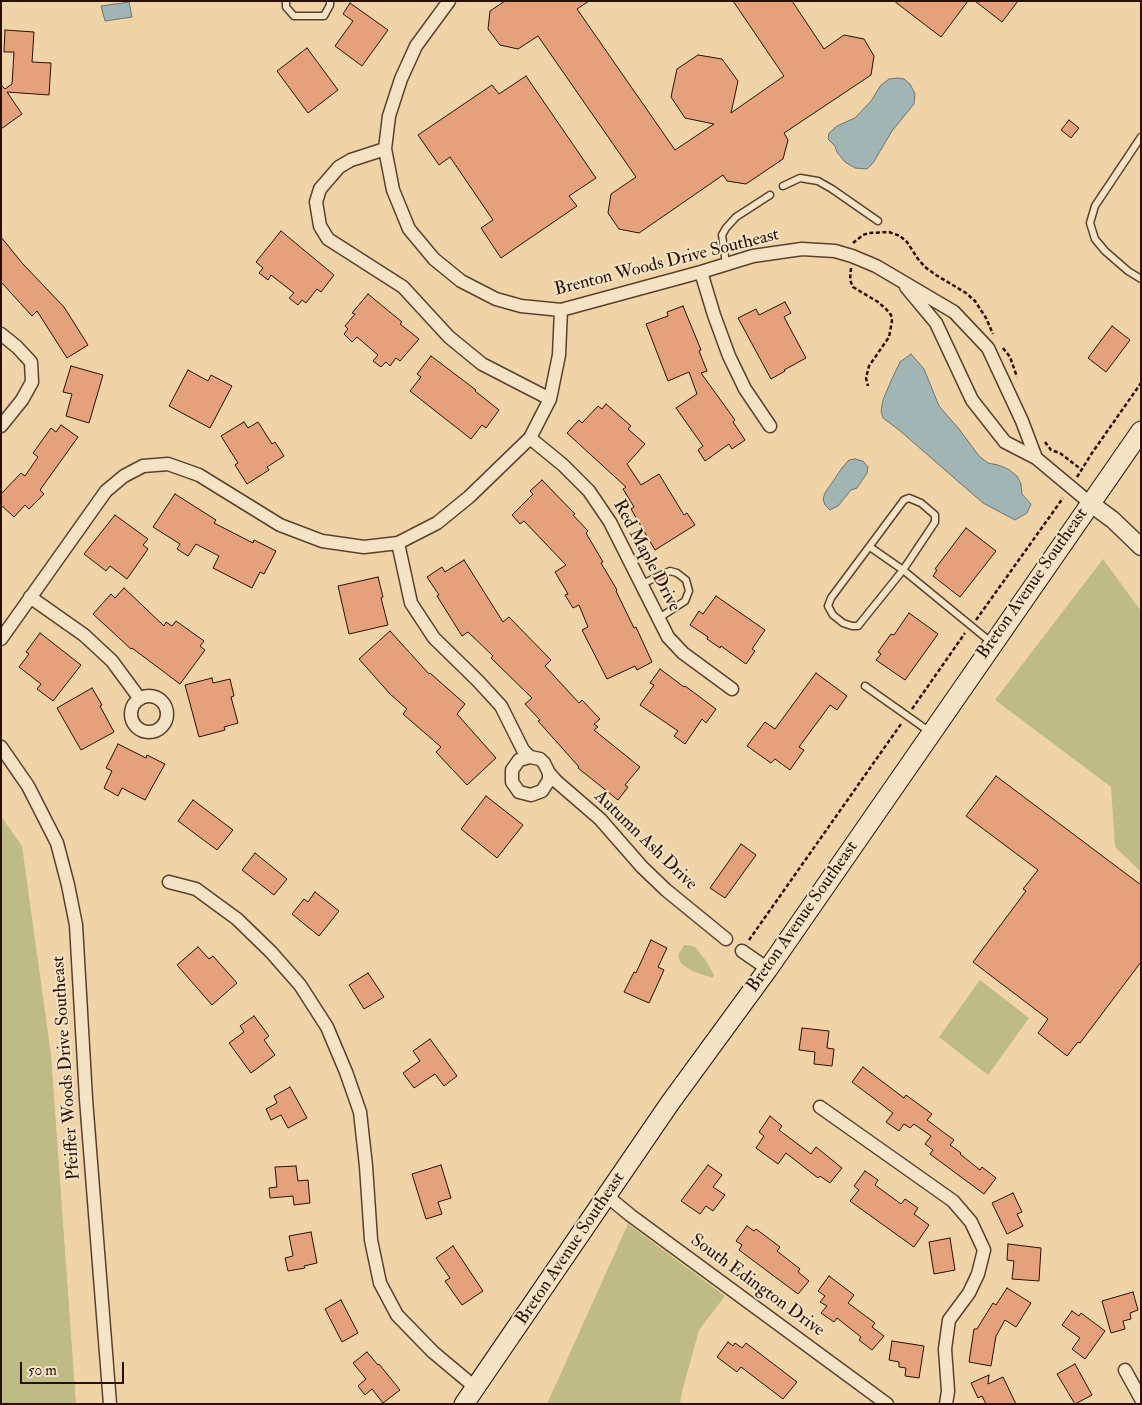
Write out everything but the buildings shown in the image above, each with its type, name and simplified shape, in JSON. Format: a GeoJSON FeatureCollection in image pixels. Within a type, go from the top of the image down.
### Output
{"type":"FeatureCollection","features":[{"type":"Feature","properties":{"kind":"main road","name":"Breton Avenue Southeast"},"geometry":{"type":"LineString","coordinates":[[464,1404],[670,1103],[768,969],[1141,431]]}},
{"type":"Feature","properties":{"kind":"street","name":"Brenton Woods Drive Southeast"},"geometry":{"type":"LineString","coordinates":[[449,1],[416,46],[401,79],[389,116],[385,149],[393,190],[409,228],[434,259],[461,281],[496,299],[521,306],[561,310],[701,272],[752,256],[802,249],[835,252],[852,256],[876,266],[954,312],[988,348],[1022,421],[1036,458]]}},
{"type":"Feature","properties":{"kind":"street"},"geometry":{"type":"LineString","coordinates":[[385,149],[350,160],[340,167],[320,189],[316,202],[320,226],[328,239],[403,287],[449,337],[482,364],[550,399]]}},
{"type":"Feature","properties":{"kind":"street"},"geometry":{"type":"LineString","coordinates":[[701,272],[729,356],[746,389],[770,426]]}},
{"type":"Feature","properties":{"kind":"street","name":"Brenton Woods Drive Southeast"},"geometry":{"type":"LineString","coordinates":[[901,281],[936,323],[972,400],[1005,442],[1036,458],[1090,503]]}},
{"type":"Feature","properties":{"kind":"street"},"geometry":{"type":"LineString","coordinates":[[1,639],[106,491],[124,476],[143,466],[168,464],[198,475],[280,525],[322,541],[364,547],[398,543],[438,523],[469,497],[530,438],[550,399],[559,355],[561,310]]}},
{"type":"Feature","properties":{"kind":"street"},"geometry":{"type":"LineString","coordinates":[[1,334],[17,346],[31,362],[32,382],[22,400],[1,426]]}},
{"type":"Feature","properties":{"kind":"street","name":"Red Maple Drive"},"geometry":{"type":"LineString","coordinates":[[530,438],[589,491],[610,522],[668,636],[683,654],[732,689]]}},
{"type":"Feature","properties":{"kind":"street"},"geometry":{"type":"LineString","coordinates":[[1090,503],[1113,520],[1141,547]]}},
{"type":"Feature","properties":{"kind":"street","name":"Autumn Ash Drive"},"geometry":{"type":"LineString","coordinates":[[398,543],[411,603],[434,638],[501,706],[519,743],[530,757],[540,759],[544,763],[548,780],[563,788],[600,819],[642,867],[666,890],[726,938]]}},
{"type":"Feature","properties":{"kind":"street"},"geometry":{"type":"LineString","coordinates":[[30,598],[84,635],[112,661],[140,699]]}},
{"type":"Feature","properties":{"kind":"street"},"geometry":{"type":"LineString","coordinates":[[519,743],[512,770],[512,782],[519,792],[531,795],[537,794],[548,780]]}},
{"type":"Feature","properties":{"kind":"street","name":"Pfeiffer Woods Drive Southeast"},"geometry":{"type":"LineString","coordinates":[[1,747],[28,786],[57,843],[76,925],[86,1099],[110,1404]]}},
{"type":"Feature","properties":{"kind":"street"},"geometry":{"type":"LineString","coordinates":[[515,764],[524,757],[530,757]]}},
{"type":"Feature","properties":{"kind":"street"},"geometry":{"type":"LineString","coordinates":[[169,882],[196,889],[237,919],[300,984],[327,1027],[360,1112],[371,1240],[380,1282],[397,1315],[432,1352],[476,1388]]}},
{"type":"Feature","properties":{"kind":"street"},"geometry":{"type":"LineString","coordinates":[[742,951],[768,969]]}},
{"type":"Feature","properties":{"kind":"street"},"geometry":{"type":"LineString","coordinates":[[820,1107],[953,1201],[971,1222],[984,1250],[978,1274],[969,1293],[949,1320],[945,1349],[948,1392],[946,1404]]}},
{"type":"Feature","properties":{"kind":"street","name":"South Edington Drive"},"geometry":{"type":"LineString","coordinates":[[607,1196],[630,1215],[887,1404]]}},
{"type":"Feature","properties":{"kind":"street"},"geometry":{"type":"LineString","coordinates":[[1125,1370],[1141,1398]]}},
{"type":"Feature","properties":{"kind":"lane"},"geometry":{"type":"LineString","coordinates":[[286,1],[286,7],[294,16],[324,16],[330,1]]}},
{"type":"Feature","properties":{"kind":"lane"},"geometry":{"type":"LineString","coordinates":[[1141,137],[1098,200],[1090,223],[1095,239],[1105,252],[1141,279]]}},
{"type":"Feature","properties":{"kind":"lane"},"geometry":{"type":"LineString","coordinates":[[783,186],[800,178],[818,181],[878,221]]}},
{"type":"Feature","properties":{"kind":"lane"},"geometry":{"type":"LineString","coordinates":[[726,264],[722,235],[726,228],[736,217],[770,195]]}},
{"type":"Feature","properties":{"kind":"lane"},"geometry":{"type":"LineString","coordinates":[[909,498],[921,503],[935,515],[934,522],[903,570],[858,626],[843,623],[833,615],[828,606],[831,598],[904,500],[909,498]]}},
{"type":"Feature","properties":{"kind":"lane"},"geometry":{"type":"LineString","coordinates":[[870,547],[903,570],[972,625],[992,644]]}},
{"type":"Feature","properties":{"kind":"lane"},"geometry":{"type":"LineString","coordinates":[[642,584],[670,571],[677,573],[686,580],[689,591],[685,601],[659,618]]}},
{"type":"Feature","properties":{"kind":"lane"},"geometry":{"type":"LineString","coordinates":[[865,686],[931,733]]}},
{"type":"Feature","properties":{"kind":"path"},"geometry":{"type":"LineString","coordinates":[[852,256],[850,280],[853,287],[878,302],[890,315],[892,321],[889,336],[869,366],[866,378],[868,386]]}},
{"type":"Feature","properties":{"kind":"path"},"geometry":{"type":"LineString","coordinates":[[742,951],[1071,487],[1092,453],[1141,383]]}},
{"type":"Feature","properties":{"kind":"shaded area"},"geometry":{"type":"Polygon","coordinates":[[[129,2],[132,17],[105,21],[101,6],[129,2]]]}},
{"type":"Feature","properties":{"kind":"shaded area"},"geometry":{"type":"Polygon","coordinates":[[[889,79],[904,79],[910,84],[915,94],[914,104],[892,131],[873,163],[867,169],[855,168],[845,162],[837,152],[835,146],[828,139],[829,133],[837,126],[855,118],[871,101],[881,85],[889,79]]]}},
{"type":"Feature","properties":{"kind":"shaded area"},"geometry":{"type":"Polygon","coordinates":[[[911,354],[924,369],[939,406],[979,456],[988,463],[1008,469],[1017,476],[1021,484],[1022,494],[1031,504],[1027,513],[1015,520],[983,503],[883,418],[881,411],[883,400],[891,381],[900,362],[911,354]]]}},
{"type":"Feature","properties":{"kind":"shaded area"},"geometry":{"type":"Polygon","coordinates":[[[849,460],[863,461],[868,467],[867,473],[857,488],[851,490],[838,506],[830,510],[825,505],[823,499],[825,493],[849,460]]]}},
{"type":"Feature","properties":{"kind":"shaded area"},"geometry":{"type":"Polygon","coordinates":[[[1103,559],[1141,611],[1141,872],[1115,847],[1111,787],[995,700],[1103,559]]]}},
{"type":"Feature","properties":{"kind":"shaded area"},"geometry":{"type":"Polygon","coordinates":[[[1,816],[22,846],[51,1055],[76,1404],[1,1404],[1,816]]]}},
{"type":"Feature","properties":{"kind":"shaded area"},"geometry":{"type":"Polygon","coordinates":[[[684,945],[696,948],[714,975],[713,978],[692,971],[680,962],[678,955],[684,945]]]}},
{"type":"Feature","properties":{"kind":"shaded area"},"geometry":{"type":"Polygon","coordinates":[[[980,980],[1029,1018],[988,1075],[939,1037],[980,980]]]}},
{"type":"Feature","properties":{"kind":"shaded area"},"geometry":{"type":"Polygon","coordinates":[[[628,1224],[725,1296],[699,1330],[680,1404],[547,1404],[628,1224]]]}}]}
